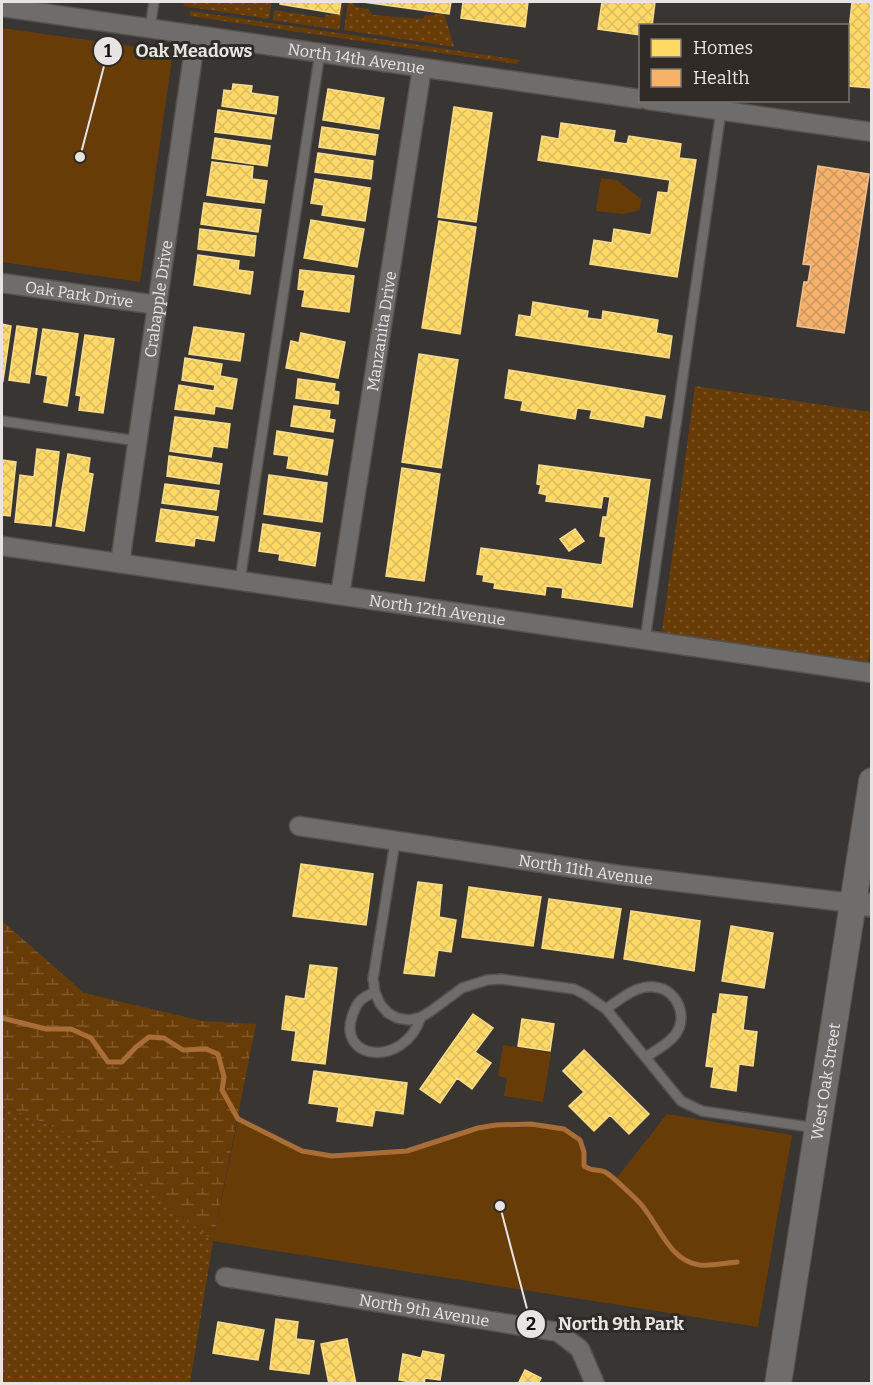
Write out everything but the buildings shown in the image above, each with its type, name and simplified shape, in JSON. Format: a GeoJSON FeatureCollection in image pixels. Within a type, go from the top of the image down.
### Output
{"type":"FeatureCollection","features":[{"type":"Feature","properties":{"kind":"main road","name":"West Oak Street"},"geometry":{"type":"LineString","coordinates":[[778,1383],[819,1129],[862,904],[872,781]]}},
{"type":"Feature","properties":{"kind":"street","name":"North 14th Avenue"},"geometry":{"type":"LineString","coordinates":[[2,7],[639,99]]}},
{"type":"Feature","properties":{"kind":"street","name":"Crabapple Drive"},"geometry":{"type":"LineString","coordinates":[[120,563],[196,35]]}},
{"type":"Feature","properties":{"kind":"street","name":"Manzanita Drive"},"geometry":{"type":"LineString","coordinates":[[340,595],[422,68]]}},
{"type":"Feature","properties":{"kind":"street"},"geometry":{"type":"LineString","coordinates":[[661,102],[872,132]]}},
{"type":"Feature","properties":{"kind":"street","name":"Oak Park Drive"},"geometry":{"type":"LineString","coordinates":[[2,283],[157,305]]}},
{"type":"Feature","properties":{"kind":"street","name":"North 12th Avenue"},"geometry":{"type":"LineString","coordinates":[[2,546],[872,673]]}},
{"type":"Feature","properties":{"kind":"street","name":"North 11th Avenue"},"geometry":{"type":"LineString","coordinates":[[298,826],[620,875],[862,904]]}},
{"type":"Feature","properties":{"kind":"street","name":"North 9th Avenue"},"geometry":{"type":"LineString","coordinates":[[225,1277],[558,1332],[580,1350],[595,1383]]}},
{"type":"Feature","properties":{"kind":"lane"},"geometry":{"type":"LineString","coordinates":[[150,28],[154,2]]}},
{"type":"Feature","properties":{"kind":"lane"},"geometry":{"type":"LineString","coordinates":[[240,580],[320,52]]}},
{"type":"Feature","properties":{"kind":"lane"},"geometry":{"type":"LineString","coordinates":[[645,640],[721,111]]}},
{"type":"Feature","properties":{"kind":"lane"},"geometry":{"type":"LineString","coordinates":[[2,421],[137,441]]}},
{"type":"Feature","properties":{"kind":"lane"},"geometry":{"type":"LineString","coordinates":[[395,842],[374,979],[375,992],[380,1004],[388,1013],[409,1020],[421,1017],[462,988],[475,982],[501,979],[574,989],[606,1009],[681,1101],[702,1111],[819,1129]]}},
{"type":"Feature","properties":{"kind":"lane"},"geometry":{"type":"LineString","coordinates":[[606,1009],[648,986],[658,987],[674,997],[681,1014],[681,1024],[677,1033],[645,1057]]}},
{"type":"Feature","properties":{"kind":"lane"},"geometry":{"type":"LineString","coordinates":[[375,992],[364,996],[352,1016],[351,1034],[362,1049],[380,1054],[402,1046],[417,1029],[421,1017]]}},
{"type":"Feature","properties":{"kind":"green space"},"geometry":{"type":"Polygon","coordinates":[[[185,2],[272,2],[269,19],[183,6],[185,2]]]}},
{"type":"Feature","properties":{"kind":"green space"},"geometry":{"type":"Polygon","coordinates":[[[348,2],[352,2],[356,7],[368,9],[373,15],[422,19],[426,15],[434,16],[439,10],[440,2],[444,2],[443,10],[454,47],[344,30],[348,2]]]}},
{"type":"Feature","properties":{"kind":"green space"},"geometry":{"type":"Polygon","coordinates":[[[333,6],[343,6],[339,30],[273,20],[274,10],[325,18],[326,15],[331,15],[333,6]]]}},
{"type":"Feature","properties":{"kind":"green space"},"geometry":{"type":"Polygon","coordinates":[[[190,11],[520,60],[516,64],[190,16],[190,11]]]}},
{"type":"Feature","properties":{"kind":"green space"},"geometry":{"type":"Polygon","coordinates":[[[2,28],[173,52],[140,282],[2,262],[2,28]]]}},
{"type":"Feature","properties":{"kind":"green space"},"geometry":{"type":"Polygon","coordinates":[[[601,178],[617,180],[641,199],[640,210],[623,214],[596,211],[601,178]]]}},
{"type":"Feature","properties":{"kind":"green space"},"geometry":{"type":"Polygon","coordinates":[[[695,386],[871,412],[872,638],[867,668],[661,639],[695,386]]]}},
{"type":"Feature","properties":{"kind":"green space"},"geometry":{"type":"Polygon","coordinates":[[[2,921],[84,993],[202,1021],[256,1024],[213,1241],[95,1145],[2,1105],[2,921]]]}},
{"type":"Feature","properties":{"kind":"green space"},"geometry":{"type":"Polygon","coordinates":[[[503,1045],[551,1053],[543,1102],[504,1096],[507,1078],[498,1076],[503,1045]]]}},
{"type":"Feature","properties":{"kind":"green space"},"geometry":{"type":"Polygon","coordinates":[[[2,1105],[95,1145],[213,1241],[190,1383],[2,1383],[2,1105]]]}},
{"type":"Feature","properties":{"kind":"green space"},"geometry":{"type":"Polygon","coordinates":[[[667,1114],[792,1135],[758,1327],[213,1241],[238,1119],[302,1151],[332,1156],[407,1151],[478,1128],[496,1125],[531,1124],[564,1129],[580,1140],[584,1152],[584,1166],[615,1180],[667,1114]]]}},
{"type":"Feature","properties":{"kind":"waterway"},"geometry":{"type":"LineString","coordinates":[[2,1018],[46,1029],[71,1029],[91,1038],[108,1062],[122,1062],[149,1037],[164,1038],[183,1050],[206,1049],[218,1054],[224,1077],[222,1090],[238,1119],[302,1151],[332,1156],[407,1151],[478,1128],[496,1125],[531,1124],[564,1129],[580,1140],[584,1152],[584,1166],[602,1171],[617,1181],[644,1208],[679,1256],[700,1265],[737,1262]]}},
{"type":"Feature","properties":{"kind":"place","name":"Oak Meadows"},"geometry":{"type":"Point","coordinates":[80,157]}},
{"type":"Feature","properties":{"kind":"place","name":"North 9th Park"},"geometry":{"type":"Point","coordinates":[500,1206]}}]}
